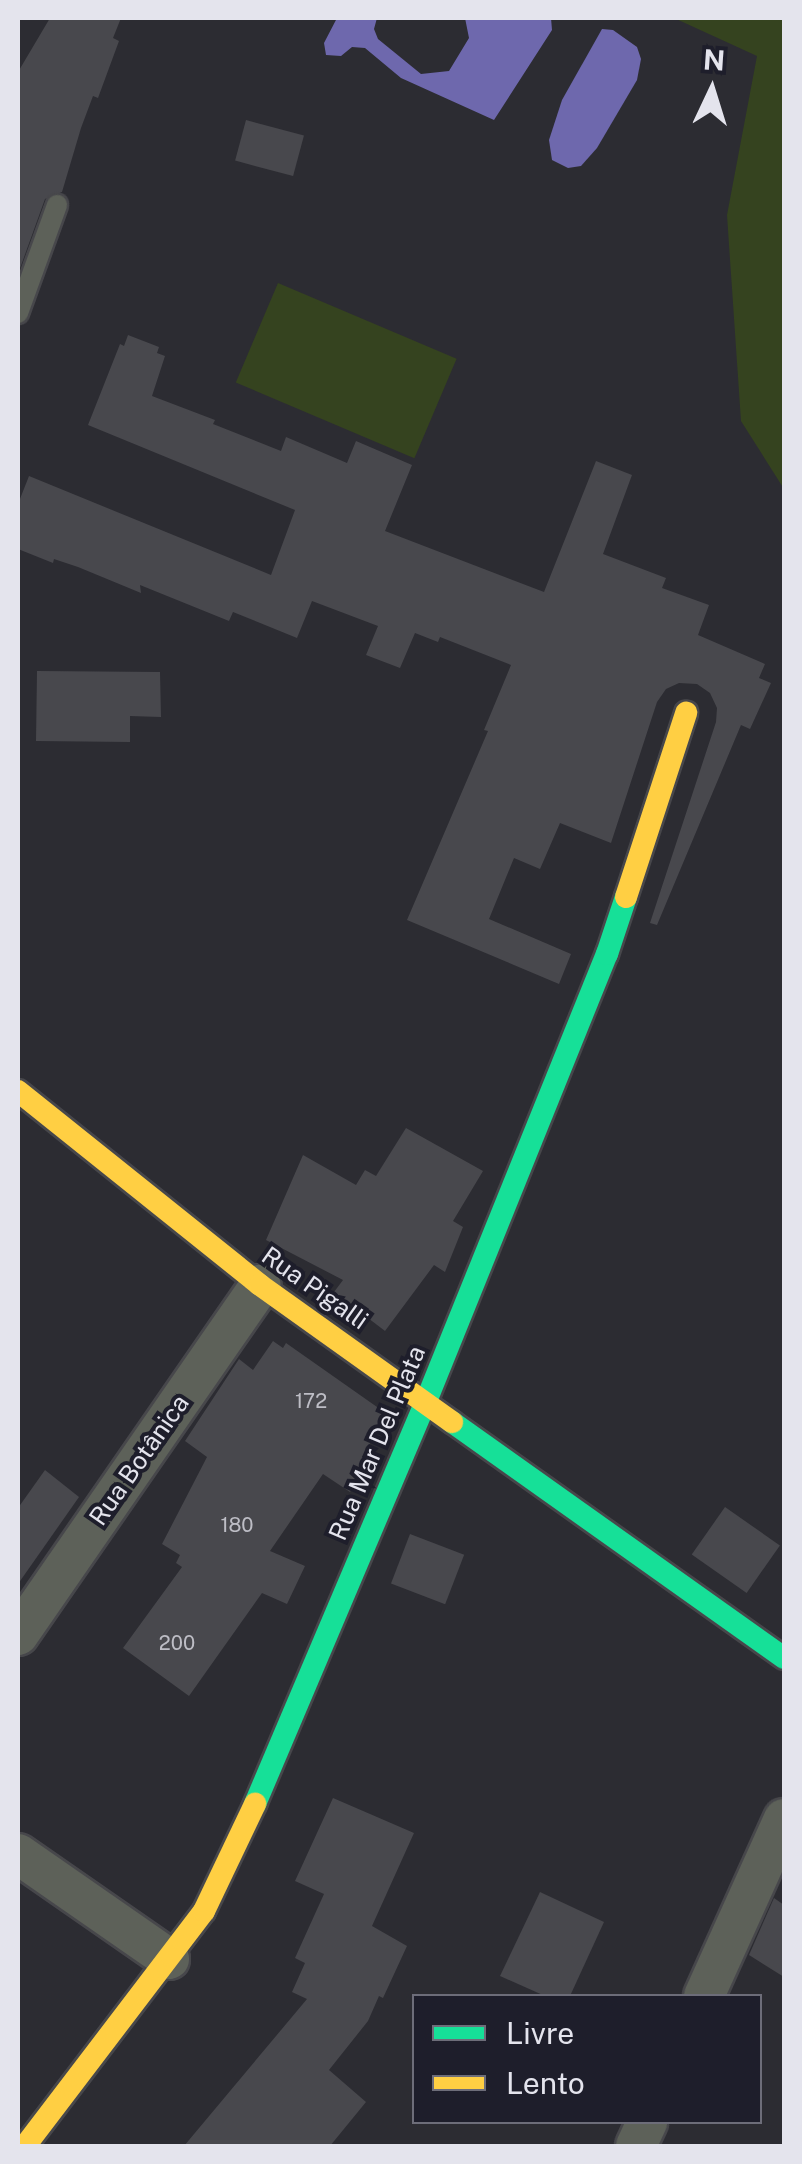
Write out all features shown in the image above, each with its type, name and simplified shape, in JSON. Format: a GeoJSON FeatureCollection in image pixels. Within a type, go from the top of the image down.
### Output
{"type":"FeatureCollection","features":[{"type":"Feature","properties":{"kind":"street","name":"Rua Mar Del Plata"},"geometry":{"type":"LineString","coordinates":[[26,2146],[204,1911],[231,1859],[426,1400],[608,954],[686,712]]}},
{"type":"Feature","properties":{"kind":"street","name":"Rua Pigalli"},"geometry":{"type":"LineString","coordinates":[[18,1091],[260,1285],[784,1658]]}},
{"type":"Feature","properties":{"kind":"street","name":"Rua Botânica"},"geometry":{"type":"LineString","coordinates":[[18,1635],[260,1285]]}},
{"type":"Feature","properties":{"kind":"street"},"geometry":{"type":"LineString","coordinates":[[705,1994],[784,1819]]}},
{"type":"Feature","properties":{"kind":"street"},"geometry":{"type":"LineString","coordinates":[[18,1854],[169,1960]]}},
{"type":"Feature","properties":{"kind":"lane"},"geometry":{"type":"LineString","coordinates":[[18,313],[58,205]]}},
{"type":"Feature","properties":{"kind":"green space"},"geometry":{"type":"Polygon","coordinates":[[[674,18],[784,18],[784,489],[741,421],[727,215],[757,56],[674,18]]]}},
{"type":"Feature","properties":{"kind":"green space"},"geometry":{"type":"Polygon","coordinates":[[[278,283],[457,359],[414,458],[236,382],[278,283]]]}},
{"type":"Feature","properties":{"kind":"shaded area"},"geometry":{"type":"Polygon","coordinates":[[[337,18],[377,18],[374,29],[378,39],[421,74],[449,71],[469,38],[465,18],[551,18],[552,30],[494,120],[401,78],[365,48],[352,47],[341,56],[326,55],[324,43],[337,18]]]}},
{"type":"Feature","properties":{"kind":"shaded area"},"geometry":{"type":"Polygon","coordinates":[[[602,29],[613,30],[637,47],[641,59],[637,80],[597,148],[581,166],[568,168],[552,160],[549,140],[562,100],[602,29]]]}},
{"type":"Feature","properties":{"kind":"building"},"geometry":{"type":"Polygon","coordinates":[[[50,18],[121,18],[113,38],[119,41],[98,98],[93,96],[62,192],[45,199],[18,274],[18,72],[50,18]]]}},
{"type":"Feature","properties":{"kind":"building"},"geometry":{"type":"Polygon","coordinates":[[[246,120],[304,136],[293,176],[235,161],[246,120]]]}},
{"type":"Feature","properties":{"kind":"building"},"geometry":{"type":"Polygon","coordinates":[[[128,335],[159,347],[157,353],[165,356],[152,396],[281,451],[286,437],[347,463],[356,441],[412,465],[385,531],[544,592],[596,461],[632,475],[603,554],[666,578],[662,588],[709,605],[698,635],[765,664],[759,678],[771,683],[750,729],[741,725],[657,925],[650,923],[716,722],[717,708],[710,693],[697,684],[679,683],[666,689],[657,702],[611,843],[560,823],[540,869],[514,858],[489,919],[571,954],[559,984],[407,920],[488,731],[484,730],[511,665],[440,637],[438,642],[415,633],[400,668],[366,655],[378,626],[312,601],[297,638],[233,612],[229,621],[140,585],[141,593],[78,567],[54,559],[53,563],[18,549],[18,504],[29,476],[271,575],[295,510],[88,425],[120,344],[124,346],[128,335]]]}},
{"type":"Feature","properties":{"kind":"building"},"geometry":{"type":"Polygon","coordinates":[[[37,671],[160,672],[161,717],[130,716],[130,742],[36,741],[37,671]]]}},
{"type":"Feature","properties":{"kind":"building"},"geometry":{"type":"Polygon","coordinates":[[[406,1128],[483,1171],[453,1221],[463,1227],[445,1272],[434,1265],[385,1331],[334,1292],[343,1280],[266,1240],[303,1155],[356,1185],[365,1170],[376,1176],[406,1128]]]}},
{"type":"Feature","properties":{"kind":"building"},"geometry":{"type":"Polygon","coordinates":[[[273,1341],[283,1348],[286,1343],[387,1414],[364,1454],[368,1457],[350,1492],[323,1474],[270,1551],[305,1566],[287,1604],[262,1593],[189,1696],[123,1648],[182,1567],[176,1563],[180,1555],[162,1544],[207,1457],[185,1441],[239,1359],[253,1370],[273,1341]]]}},
{"type":"Feature","properties":{"kind":"building"},"geometry":{"type":"Polygon","coordinates":[[[45,1470],[79,1497],[18,1584],[18,1508],[45,1470]]]}},
{"type":"Feature","properties":{"kind":"building"},"geometry":{"type":"Polygon","coordinates":[[[725,1507],[780,1545],[747,1593],[692,1555],[725,1507]]]}},
{"type":"Feature","properties":{"kind":"building"},"geometry":{"type":"Polygon","coordinates":[[[410,1534],[464,1555],[445,1604],[391,1583],[410,1534]]]}},
{"type":"Feature","properties":{"kind":"building"},"geometry":{"type":"Polygon","coordinates":[[[333,1798],[414,1833],[372,1926],[407,1946],[383,1998],[379,1996],[368,2021],[329,2070],[366,2102],[330,2146],[184,2146],[307,1999],[292,1992],[305,1963],[295,1958],[324,1894],[295,1881],[333,1798]]]}},
{"type":"Feature","properties":{"kind":"building"},"geometry":{"type":"Polygon","coordinates":[[[540,1892],[604,1922],[571,1994],[540,1994],[500,1976],[540,1892]]]}},
{"type":"Feature","properties":{"kind":"building"},"geometry":{"type":"Polygon","coordinates":[[[774,1898],[784,1905],[784,1977],[749,1955],[774,1898]]]}},
{"type":"Feature","properties":{"kind":"traffic: fast"},"geometry":{"type":"LineString","coordinates":[[255,1804],[427,1399],[607,954],[626,897]]}},
{"type":"Feature","properties":{"kind":"traffic: fast"},"geometry":{"type":"LineString","coordinates":[[452,1422],[784,1658]]}},
{"type":"Feature","properties":{"kind":"traffic: slow"},"geometry":{"type":"LineString","coordinates":[[626,897],[686,713]]}},
{"type":"Feature","properties":{"kind":"traffic: slow"},"geometry":{"type":"LineString","coordinates":[[18,1091],[260,1285],[452,1422]]}},
{"type":"Feature","properties":{"kind":"traffic: slow"},"geometry":{"type":"LineString","coordinates":[[25,2146],[204,1911],[255,1804]]}}]}
